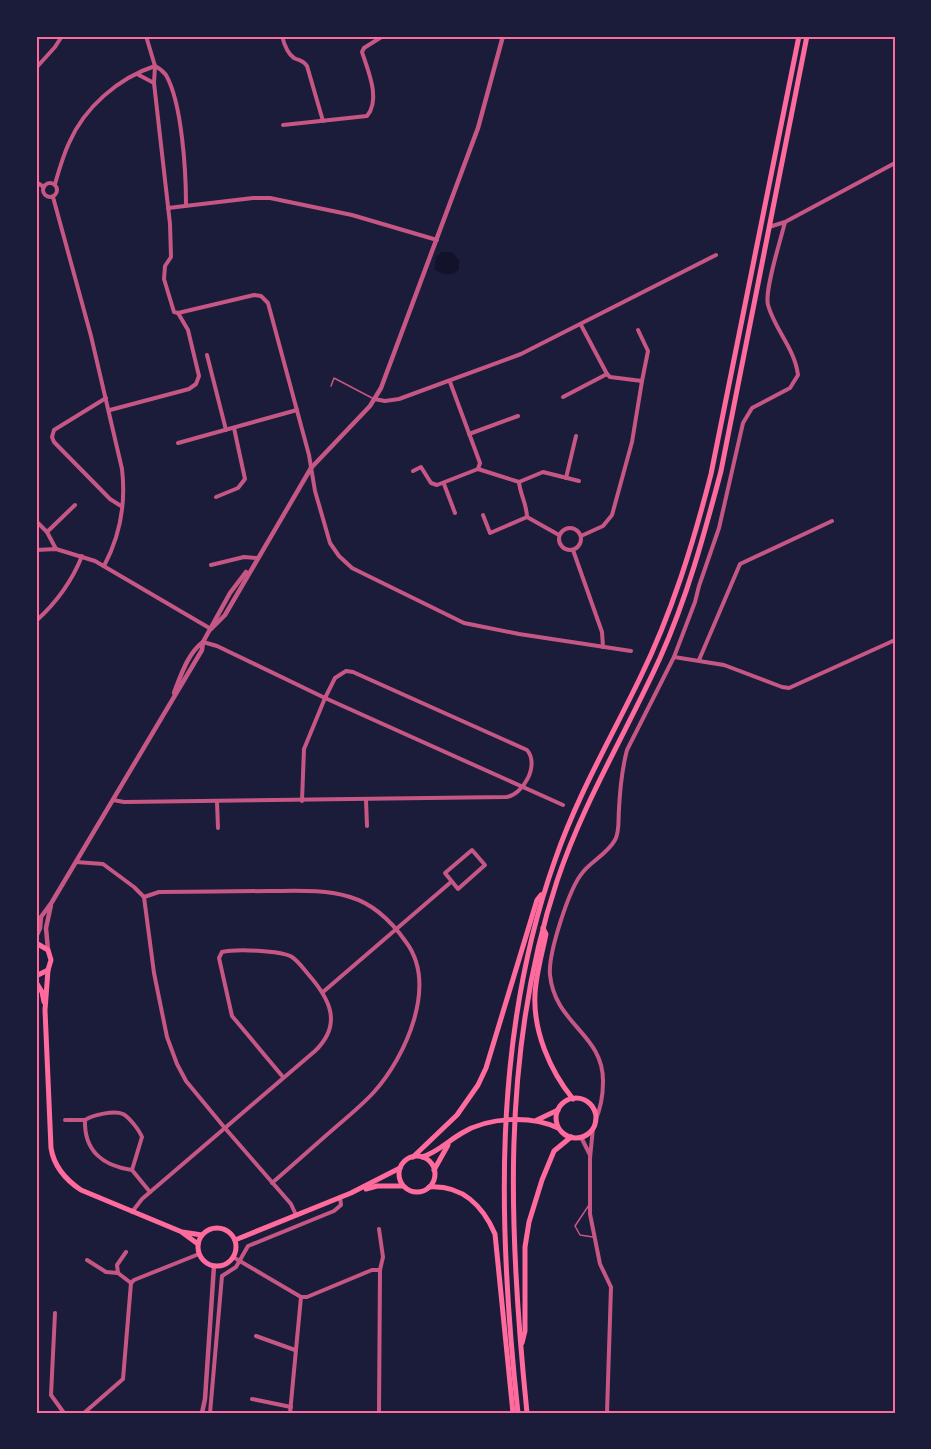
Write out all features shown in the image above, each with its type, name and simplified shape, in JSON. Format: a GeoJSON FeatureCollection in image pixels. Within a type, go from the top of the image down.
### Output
{"type":"FeatureCollection","features":[{"type":"Feature","properties":{"kind":"main road"},"geometry":{"type":"LineString","coordinates":[[518,1413],[508,1309],[505,1218],[506,1108],[516,1006],[525,960],[544,891],[581,796],[654,647],[683,573],[700,518],[711,474],[799,36]]}},
{"type":"Feature","properties":{"kind":"main road"},"geometry":{"type":"LineString","coordinates":[[528,1413],[521,1351],[513,1216],[515,1106],[524,1013],[542,928],[580,819],[660,657],[693,570],[720,471],[807,36]]}},
{"type":"Feature","properties":{"kind":"main road"},"geometry":{"type":"LineString","coordinates":[[351,1193],[400,1168],[405,1161],[414,1157],[457,1115],[478,1085],[486,1068],[537,900],[544,891]]}},
{"type":"Feature","properties":{"kind":"main road"},"geometry":{"type":"LineString","coordinates":[[542,928],[546,934],[535,995],[539,1032],[561,1084],[573,1099]]}},
{"type":"Feature","properties":{"kind":"main road"},"geometry":{"type":"LineString","coordinates":[[36,943],[48,950],[51,960],[45,1010],[51,1148],[54,1161],[67,1180],[81,1190],[182,1232],[202,1235]]}},
{"type":"Feature","properties":{"kind":"main road"},"geometry":{"type":"LineString","coordinates":[[36,976],[48,970]]}},
{"type":"Feature","properties":{"kind":"main road"},"geometry":{"type":"LineString","coordinates":[[36,982],[42,992],[45,1010]]}},
{"type":"Feature","properties":{"kind":"main road"},"geometry":{"type":"LineString","coordinates":[[414,1157],[434,1154],[463,1132],[486,1124],[536,1120],[558,1110],[566,1101],[573,1099],[587,1102],[595,1114],[593,1128],[581,1137],[563,1134],[558,1128],[556,1117],[558,1110]]}},
{"type":"Feature","properties":{"kind":"main road"},"geometry":{"type":"LineString","coordinates":[[536,1120],[558,1128]]}},
{"type":"Feature","properties":{"kind":"main road"},"geometry":{"type":"LineString","coordinates":[[521,1351],[525,1331],[525,1247],[529,1222],[542,1180],[555,1151],[571,1137]]}},
{"type":"Feature","properties":{"kind":"main road"},"geometry":{"type":"LineString","coordinates":[[434,1170],[448,1144]]}},
{"type":"Feature","properties":{"kind":"main road"},"geometry":{"type":"LineString","coordinates":[[400,1168],[400,1181],[403,1186],[413,1192],[423,1191],[434,1179],[434,1170],[432,1164],[422,1157]]}},
{"type":"Feature","properties":{"kind":"main road"},"geometry":{"type":"LineString","coordinates":[[235,1240],[351,1193],[377,1186],[403,1186]]}},
{"type":"Feature","properties":{"kind":"main road"},"geometry":{"type":"LineString","coordinates":[[429,1187],[449,1188],[474,1202],[488,1217],[495,1233],[513,1413]]}},
{"type":"Feature","properties":{"kind":"main road"},"geometry":{"type":"LineString","coordinates":[[219,1228],[229,1232],[235,1240],[236,1247],[233,1257],[227,1263],[214,1266],[206,1262],[199,1254],[198,1244],[202,1235],[210,1229],[219,1228]]}},
{"type":"Feature","properties":{"kind":"main road"},"geometry":{"type":"LineString","coordinates":[[182,1232],[198,1244]]}},
{"type":"Feature","properties":{"kind":"street"},"geometry":{"type":"LineString","coordinates":[[36,68],[56,47],[62,36]]}},
{"type":"Feature","properties":{"kind":"street"},"geometry":{"type":"LineString","coordinates":[[110,410],[189,389],[196,384],[200,376],[189,330],[170,305],[164,279],[165,266],[171,257],[168,207],[154,83],[155,66],[146,36]]}},
{"type":"Feature","properties":{"kind":"street"},"geometry":{"type":"LineString","coordinates":[[282,36],[294,58],[304,61],[307,66],[323,121]]}},
{"type":"Feature","properties":{"kind":"street"},"geometry":{"type":"LineString","coordinates":[[283,125],[367,116],[374,93],[362,52],[364,48],[382,39],[383,36]]}},
{"type":"Feature","properties":{"kind":"street"},"geometry":{"type":"LineString","coordinates":[[36,937],[41,917],[171,702],[182,672],[197,647],[225,615],[311,468],[359,419],[381,388],[478,128],[503,36]]}},
{"type":"Feature","properties":{"kind":"street"},"geometry":{"type":"LineString","coordinates":[[53,197],[57,192],[55,184],[68,145],[85,116],[113,89],[136,74],[155,66]]}},
{"type":"Feature","properties":{"kind":"street"},"geometry":{"type":"LineString","coordinates":[[155,66],[165,74],[173,95],[183,154],[186,205]]}},
{"type":"Feature","properties":{"kind":"street"},"geometry":{"type":"LineString","coordinates":[[136,74],[154,83]]}},
{"type":"Feature","properties":{"kind":"street"},"geometry":{"type":"LineString","coordinates":[[769,227],[785,222],[895,163]]}},
{"type":"Feature","properties":{"kind":"street"},"geometry":{"type":"LineString","coordinates":[[36,182],[44,186]]}},
{"type":"Feature","properties":{"kind":"street"},"geometry":{"type":"LineString","coordinates":[[44,186],[49,182],[55,184]]}},
{"type":"Feature","properties":{"kind":"street"},"geometry":{"type":"LineString","coordinates":[[44,186],[44,194],[53,197]]}},
{"type":"Feature","properties":{"kind":"street"},"geometry":{"type":"LineString","coordinates":[[53,197],[107,398],[122,470],[122,506],[117,539],[105,566]]}},
{"type":"Feature","properties":{"kind":"street"},"geometry":{"type":"LineString","coordinates":[[168,207],[270,198],[370,220],[437,240]]}},
{"type":"Feature","properties":{"kind":"street"},"geometry":{"type":"LineString","coordinates":[[595,1121],[601,1108],[604,1069],[593,1046],[574,1026],[560,1006],[551,984],[550,961],[576,883],[584,870],[616,839],[623,764],[627,750],[674,657],[716,539],[743,423],[752,408],[790,388],[798,375],[795,360],[770,311],[767,298],[785,222]]}},
{"type":"Feature","properties":{"kind":"street"},"geometry":{"type":"LineString","coordinates":[[374,399],[385,401],[399,399],[499,364],[581,325],[716,255]]}},
{"type":"Feature","properties":{"kind":"street"},"geometry":{"type":"LineString","coordinates":[[178,313],[254,295],[265,299],[270,308],[330,543],[339,556],[352,567],[464,623],[631,651]]}},
{"type":"Feature","properties":{"kind":"street"},"geometry":{"type":"LineString","coordinates":[[581,325],[607,374],[614,378],[642,381]]}},
{"type":"Feature","properties":{"kind":"street"},"geometry":{"type":"LineString","coordinates":[[581,536],[603,526],[612,515],[633,442],[648,351],[638,330]]}},
{"type":"Feature","properties":{"kind":"street"},"geometry":{"type":"LineString","coordinates":[[207,355],[226,430]]}},
{"type":"Feature","properties":{"kind":"street"},"geometry":{"type":"LineString","coordinates":[[562,397],[607,374]]}},
{"type":"Feature","properties":{"kind":"street"},"geometry":{"type":"LineString","coordinates":[[450,382],[480,463],[478,469]]}},
{"type":"Feature","properties":{"kind":"street"},"geometry":{"type":"LineString","coordinates":[[107,398],[54,430],[52,437],[54,442],[110,499],[122,506]]}},
{"type":"Feature","properties":{"kind":"street"},"geometry":{"type":"LineString","coordinates":[[178,443],[297,410]]}},
{"type":"Feature","properties":{"kind":"street"},"geometry":{"type":"LineString","coordinates":[[469,434],[518,416]]}},
{"type":"Feature","properties":{"kind":"street"},"geometry":{"type":"LineString","coordinates":[[216,497],[238,489],[244,479],[234,428]]}},
{"type":"Feature","properties":{"kind":"street"},"geometry":{"type":"LineString","coordinates":[[566,478],[576,436]]}},
{"type":"Feature","properties":{"kind":"street"},"geometry":{"type":"LineString","coordinates":[[413,471],[421,467],[434,485],[444,484],[478,469],[519,482],[543,472],[579,481]]}},
{"type":"Feature","properties":{"kind":"street"},"geometry":{"type":"LineString","coordinates":[[519,482],[520,492],[528,513],[527,517]]}},
{"type":"Feature","properties":{"kind":"street"},"geometry":{"type":"LineString","coordinates":[[444,484],[455,513]]}},
{"type":"Feature","properties":{"kind":"street"},"geometry":{"type":"LineString","coordinates":[[48,532],[75,505]]}},
{"type":"Feature","properties":{"kind":"street"},"geometry":{"type":"LineString","coordinates":[[483,515],[490,533],[527,517]]}},
{"type":"Feature","properties":{"kind":"street"},"geometry":{"type":"LineString","coordinates":[[527,517],[559,535]]}},
{"type":"Feature","properties":{"kind":"street"},"geometry":{"type":"LineString","coordinates":[[36,520],[48,532],[56,549]]}},
{"type":"Feature","properties":{"kind":"street"},"geometry":{"type":"LineString","coordinates":[[699,660],[740,564],[831,521]]}},
{"type":"Feature","properties":{"kind":"street"},"geometry":{"type":"LineString","coordinates":[[559,535],[564,529],[572,528],[581,536]]}},
{"type":"Feature","properties":{"kind":"street"},"geometry":{"type":"LineString","coordinates":[[559,535],[561,546],[566,550],[573,550],[579,545],[581,536]]}},
{"type":"Feature","properties":{"kind":"street"},"geometry":{"type":"LineString","coordinates":[[36,550],[56,549],[82,556],[105,566],[211,629]]}},
{"type":"Feature","properties":{"kind":"street"},"geometry":{"type":"LineString","coordinates":[[573,550],[602,632],[603,646]]}},
{"type":"Feature","properties":{"kind":"street"},"geometry":{"type":"LineString","coordinates":[[36,621],[54,604],[82,556]]}},
{"type":"Feature","properties":{"kind":"street"},"geometry":{"type":"LineString","coordinates":[[211,565],[244,557],[257,558]]}},
{"type":"Feature","properties":{"kind":"street"},"geometry":{"type":"LineString","coordinates":[[674,657],[724,665],[789,688],[895,640]]}},
{"type":"Feature","properties":{"kind":"street"},"geometry":{"type":"LineString","coordinates":[[203,642],[217,646],[325,699],[563,805]]}},
{"type":"Feature","properties":{"kind":"street"},"geometry":{"type":"LineString","coordinates":[[113,800],[217,802],[302,801],[366,800],[506,797],[515,795],[523,786],[533,764],[531,754],[527,750],[346,671],[335,678],[304,749],[302,801]]}},
{"type":"Feature","properties":{"kind":"street"},"geometry":{"type":"LineString","coordinates":[[366,800],[367,826]]}},
{"type":"Feature","properties":{"kind":"street"},"geometry":{"type":"LineString","coordinates":[[217,802],[218,828]]}},
{"type":"Feature","properties":{"kind":"street"},"geometry":{"type":"LineString","coordinates":[[472,850],[485,865],[458,889],[450,882],[445,873],[472,850]]}},
{"type":"Feature","properties":{"kind":"street"},"geometry":{"type":"LineString","coordinates":[[76,862],[103,864],[144,897],[154,973],[169,1047],[186,1081],[291,1204],[296,1215]]}},
{"type":"Feature","properties":{"kind":"street"},"geometry":{"type":"LineString","coordinates":[[323,992],[450,882]]}},
{"type":"Feature","properties":{"kind":"street"},"geometry":{"type":"LineString","coordinates":[[144,897],[159,892],[280,891],[349,896],[382,915],[414,953],[420,979],[418,1004],[402,1047],[389,1071],[369,1097],[272,1183]]}},
{"type":"Feature","properties":{"kind":"street"},"geometry":{"type":"LineString","coordinates":[[48,950],[46,928],[52,902]]}},
{"type":"Feature","properties":{"kind":"street"},"geometry":{"type":"LineString","coordinates":[[132,1212],[137,1203],[315,1051],[329,1034],[331,1014],[323,992],[290,956],[230,950],[222,952],[219,958],[232,1016],[283,1077]]}},
{"type":"Feature","properties":{"kind":"street"},"geometry":{"type":"LineString","coordinates":[[65,1120],[85,1120],[104,1114],[125,1115],[142,1137],[132,1170]]}},
{"type":"Feature","properties":{"kind":"street"},"geometry":{"type":"LineString","coordinates":[[85,1120],[89,1146],[93,1152],[115,1168],[132,1170],[150,1192]]}},
{"type":"Feature","properties":{"kind":"street"},"geometry":{"type":"LineString","coordinates":[[593,1128],[589,1204],[600,1264],[610,1287],[607,1413]]}},
{"type":"Feature","properties":{"kind":"street"},"geometry":{"type":"LineString","coordinates":[[581,1137],[590,1158]]}},
{"type":"Feature","properties":{"kind":"street"},"geometry":{"type":"LineString","coordinates":[[210,1413],[221,1279],[241,1261],[248,1246],[334,1211],[341,1205],[340,1197]]}},
{"type":"Feature","properties":{"kind":"street"},"geometry":{"type":"LineString","coordinates":[[379,1229],[383,1257],[380,1270],[379,1413]]}},
{"type":"Feature","properties":{"kind":"street"},"geometry":{"type":"LineString","coordinates":[[118,1273],[117,1265],[126,1252]]}},
{"type":"Feature","properties":{"kind":"street"},"geometry":{"type":"LineString","coordinates":[[84,1413],[123,1379],[131,1283],[199,1254]]}},
{"type":"Feature","properties":{"kind":"street"},"geometry":{"type":"LineString","coordinates":[[233,1257],[301,1297],[307,1297],[372,1270],[380,1270]]}},
{"type":"Feature","properties":{"kind":"street"},"geometry":{"type":"LineString","coordinates":[[87,1260],[106,1272],[118,1273],[131,1283]]}},
{"type":"Feature","properties":{"kind":"street"},"geometry":{"type":"LineString","coordinates":[[202,1413],[205,1399],[214,1266]]}},
{"type":"Feature","properties":{"kind":"street"},"geometry":{"type":"LineString","coordinates":[[290,1413],[301,1297]]}},
{"type":"Feature","properties":{"kind":"street"},"geometry":{"type":"LineString","coordinates":[[54,1313],[51,1395],[64,1413]]}},
{"type":"Feature","properties":{"kind":"street"},"geometry":{"type":"LineString","coordinates":[[256,1336],[295,1350]]}},
{"type":"Feature","properties":{"kind":"street"},"geometry":{"type":"LineString","coordinates":[[252,1399],[291,1407]]}},
{"type":"Feature","properties":{"kind":"lane"},"geometry":{"type":"LineString","coordinates":[[331,386],[334,378],[374,399]]}},
{"type":"Feature","properties":{"kind":"lane"},"geometry":{"type":"LineString","coordinates":[[589,1204],[575,1226],[580,1235],[594,1237]]}},
{"type":"Feature","properties":{"kind":"shaded area"},"geometry":{"type":"Polygon","coordinates":[[[442,252],[452,252],[459,260],[459,270],[446,274],[434,269],[436,257],[442,252]]]}}]}
